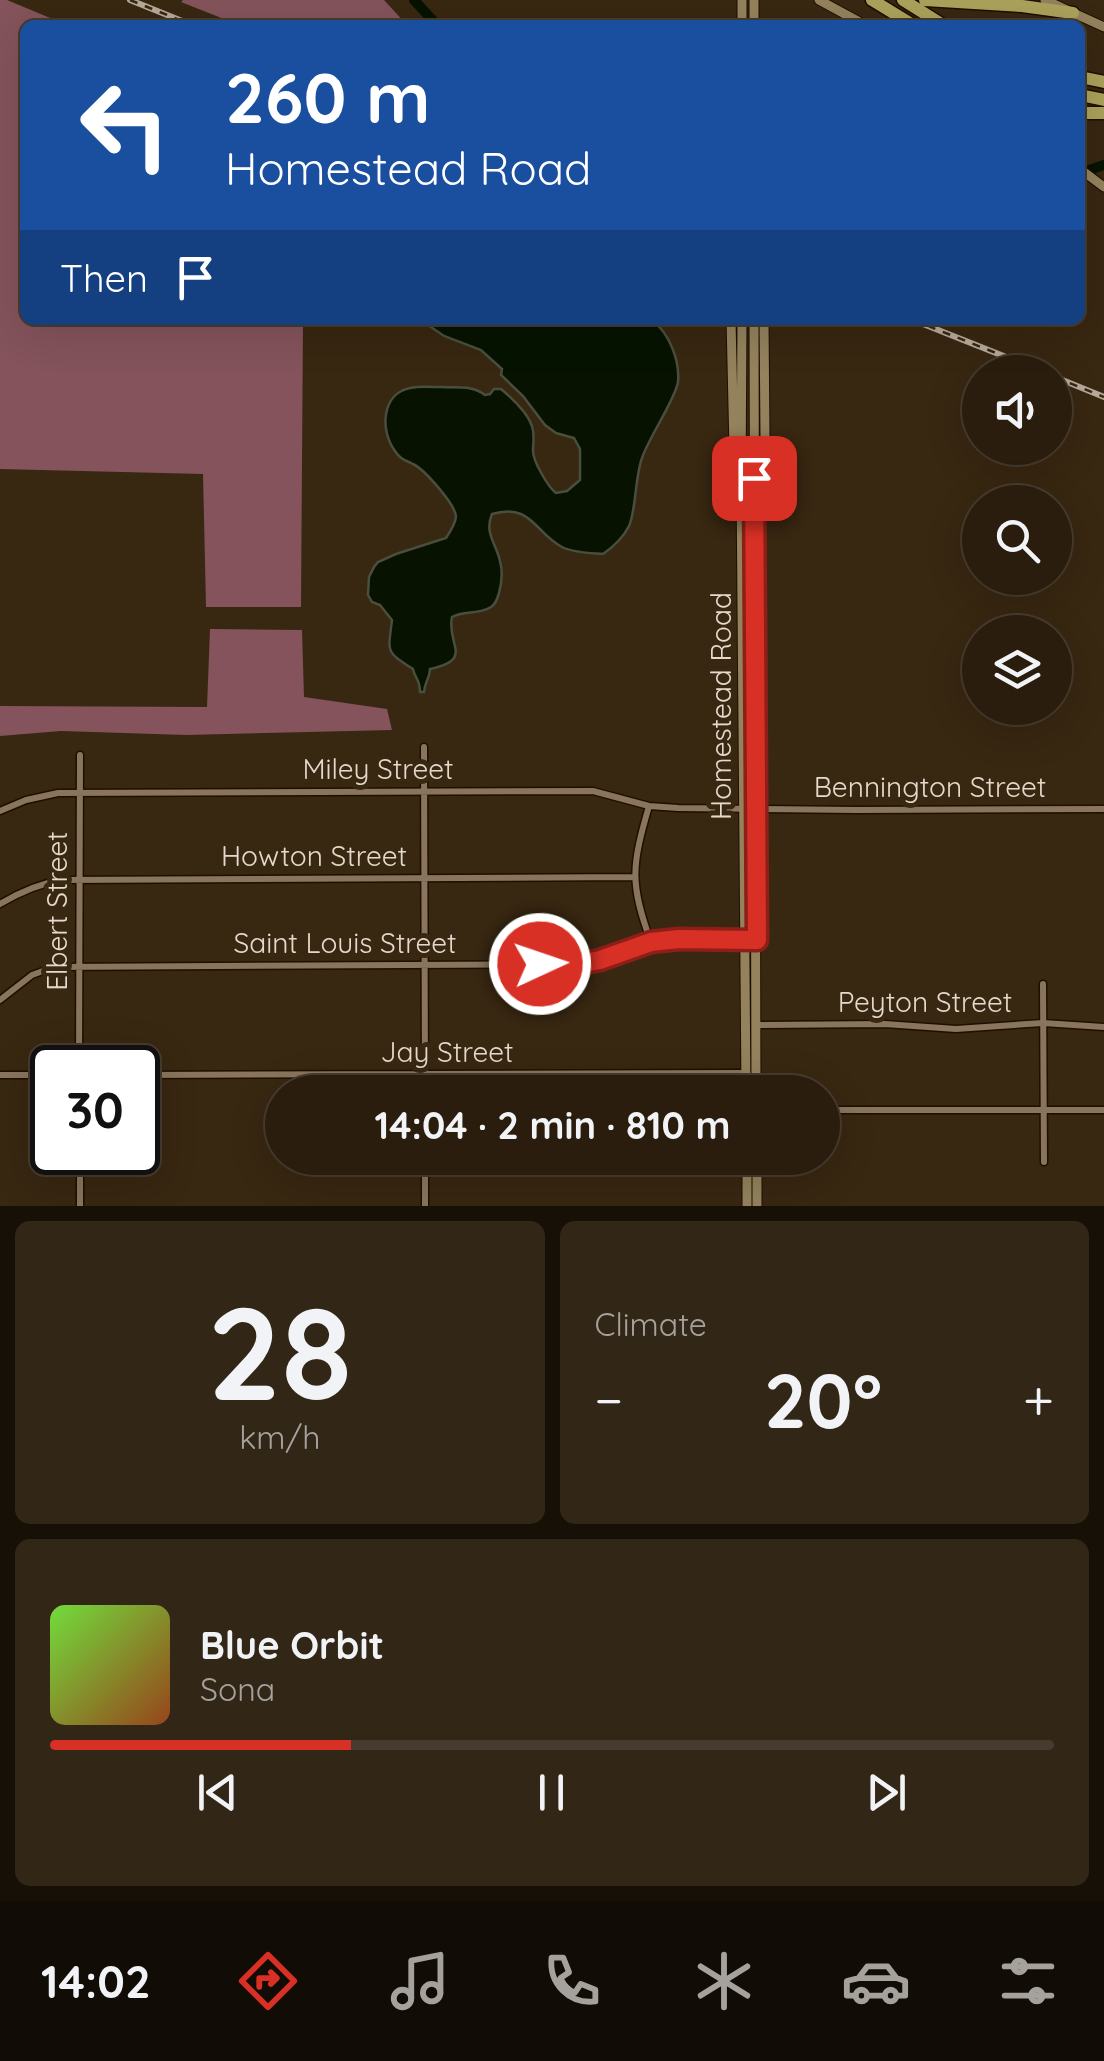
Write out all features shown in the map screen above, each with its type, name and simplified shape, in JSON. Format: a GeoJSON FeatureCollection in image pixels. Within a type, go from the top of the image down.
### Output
{"type":"FeatureCollection","features":[{"type":"Feature","properties":{"kind":"highway"},"geometry":{"type":"LineString","coordinates":[[872,0],[905,20]]}},
{"type":"Feature","properties":{"kind":"highway"},"geometry":{"type":"LineString","coordinates":[[903,0],[935,20]]}},
{"type":"Feature","properties":{"kind":"highway"},"geometry":{"type":"LineString","coordinates":[[925,0],[1073,13]]}},
{"type":"Feature","properties":{"kind":"main road"},"geometry":{"type":"LineString","coordinates":[[820,0],[856,20]]}},
{"type":"Feature","properties":{"kind":"main road"},"geometry":{"type":"LineString","coordinates":[[1045,0],[1104,27]]}},
{"type":"Feature","properties":{"kind":"main road"},"geometry":{"type":"LineString","coordinates":[[731,325],[734,450],[741,484]]}},
{"type":"Feature","properties":{"kind":"main road","name":"Homestead Road"},"geometry":{"type":"LineString","coordinates":[[742,325],[745,940],[752,1024]]}},
{"type":"Feature","properties":{"kind":"main road","name":"Homestead Road"},"geometry":{"type":"LineString","coordinates":[[751,1073],[757,940],[754,325]]}},
{"type":"Feature","properties":{"kind":"main road"},"geometry":{"type":"LineString","coordinates":[[754,478],[765,437],[764,325]]}},
{"type":"Feature","properties":{"kind":"main road"},"geometry":{"type":"LineString","coordinates":[[747,1175],[747,1206]]}},
{"type":"Feature","properties":{"kind":"main road"},"geometry":{"type":"LineString","coordinates":[[757,1175],[757,1206]]}},
{"type":"Feature","properties":{"kind":"street"},"geometry":{"type":"LineString","coordinates":[[424,747],[425,1074]]}},
{"type":"Feature","properties":{"kind":"street","name":"Elbert Street"},"geometry":{"type":"LineString","coordinates":[[79,1045],[80,755]]}},
{"type":"Feature","properties":{"kind":"street","name":"Miley Street"},"geometry":{"type":"LineString","coordinates":[[0,811],[42,796],[79,792],[424,791],[593,791],[649,806],[756,809]]}},
{"type":"Feature","properties":{"kind":"street"},"geometry":{"type":"LineString","coordinates":[[649,806],[634,877],[639,910],[651,942]]}},
{"type":"Feature","properties":{"kind":"street","name":"Bennington Street"},"geometry":{"type":"LineString","coordinates":[[756,809],[1104,809]]}},
{"type":"Feature","properties":{"kind":"street","name":"Howton Street"},"geometry":{"type":"LineString","coordinates":[[0,904],[40,884],[79,879],[634,877]]}},
{"type":"Feature","properties":{"kind":"street","name":"Saint Louis Street"},"geometry":{"type":"LineString","coordinates":[[0,1000],[32,975],[54,967],[579,964],[651,942],[757,940]]}},
{"type":"Feature","properties":{"kind":"street"},"geometry":{"type":"LineString","coordinates":[[1043,984],[1044,1162]]}},
{"type":"Feature","properties":{"kind":"street","name":"Peyton Street"},"geometry":{"type":"LineString","coordinates":[[752,1024],[885,1024],[956,1029],[1043,1023],[1104,1027]]}},
{"type":"Feature","properties":{"kind":"street","name":"Jay Street"},"geometry":{"type":"LineString","coordinates":[[160,1075],[751,1073]]}},
{"type":"Feature","properties":{"kind":"street"},"geometry":{"type":"LineString","coordinates":[[0,1075],[30,1075]]}},
{"type":"Feature","properties":{"kind":"street"},"geometry":{"type":"LineString","coordinates":[[840,1110],[1104,1110]]}},
{"type":"Feature","properties":{"kind":"street"},"geometry":{"type":"LineString","coordinates":[[80,1175],[80,1206]]}},
{"type":"Feature","properties":{"kind":"street"},"geometry":{"type":"LineString","coordinates":[[425,1175],[425,1206]]}},
{"type":"Feature","properties":{"kind":"shaded area"},"geometry":{"type":"Polygon","coordinates":[[[0,0],[7,0],[55,20],[20,20],[20,325],[303,325],[301,607],[206,607],[203,474],[0,469],[0,0]]]}},
{"type":"Feature","properties":{"kind":"shaded area"},"geometry":{"type":"Polygon","coordinates":[[[384,0],[402,20],[226,20],[181,2],[384,0]]]}},
{"type":"Feature","properties":{"kind":"shaded area"},"geometry":{"type":"Polygon","coordinates":[[[428,325],[658,325],[675,356],[678,382],[642,458],[627,530],[603,554],[562,547],[516,512],[492,514],[490,532],[502,573],[497,599],[487,609],[452,617],[455,656],[452,661],[430,669],[424,692],[420,692],[413,669],[390,650],[392,620],[368,595],[369,577],[378,562],[446,538],[456,517],[439,488],[418,467],[399,456],[390,443],[386,414],[393,398],[418,387],[464,388],[485,395],[501,389],[530,421],[535,461],[556,493],[567,491],[580,480],[580,449],[574,438],[545,425],[501,375],[502,369],[481,350],[444,336],[428,325]]]}},
{"type":"Feature","properties":{"kind":"shaded area"},"geometry":{"type":"Polygon","coordinates":[[[210,629],[302,630],[304,697],[387,709],[392,730],[186,735],[61,731],[0,736],[0,706],[207,707],[210,629]]]}},
{"type":"Feature","properties":{"kind":"waterway"},"geometry":{"type":"LineString","coordinates":[[414,0],[432,20]]}},
{"type":"Feature","properties":{"kind":"waterway"},"geometry":{"type":"LineString","coordinates":[[1085,171],[1104,165]]}},
{"type":"Feature","properties":{"kind":"railway"},"geometry":{"type":"LineString","coordinates":[[130,0],[180,20]]}},
{"type":"Feature","properties":{"kind":"railway"},"geometry":{"type":"LineString","coordinates":[[926,325],[1001,355]]}},
{"type":"Feature","properties":{"kind":"railway"},"geometry":{"type":"LineString","coordinates":[[1072,384],[1104,397]]}},
{"type":"Feature","properties":{"kind":"route"},"geometry":{"type":"LineString","coordinates":[[540,964],[600,960],[651,942],[757,940],[754,478]]}}]}
